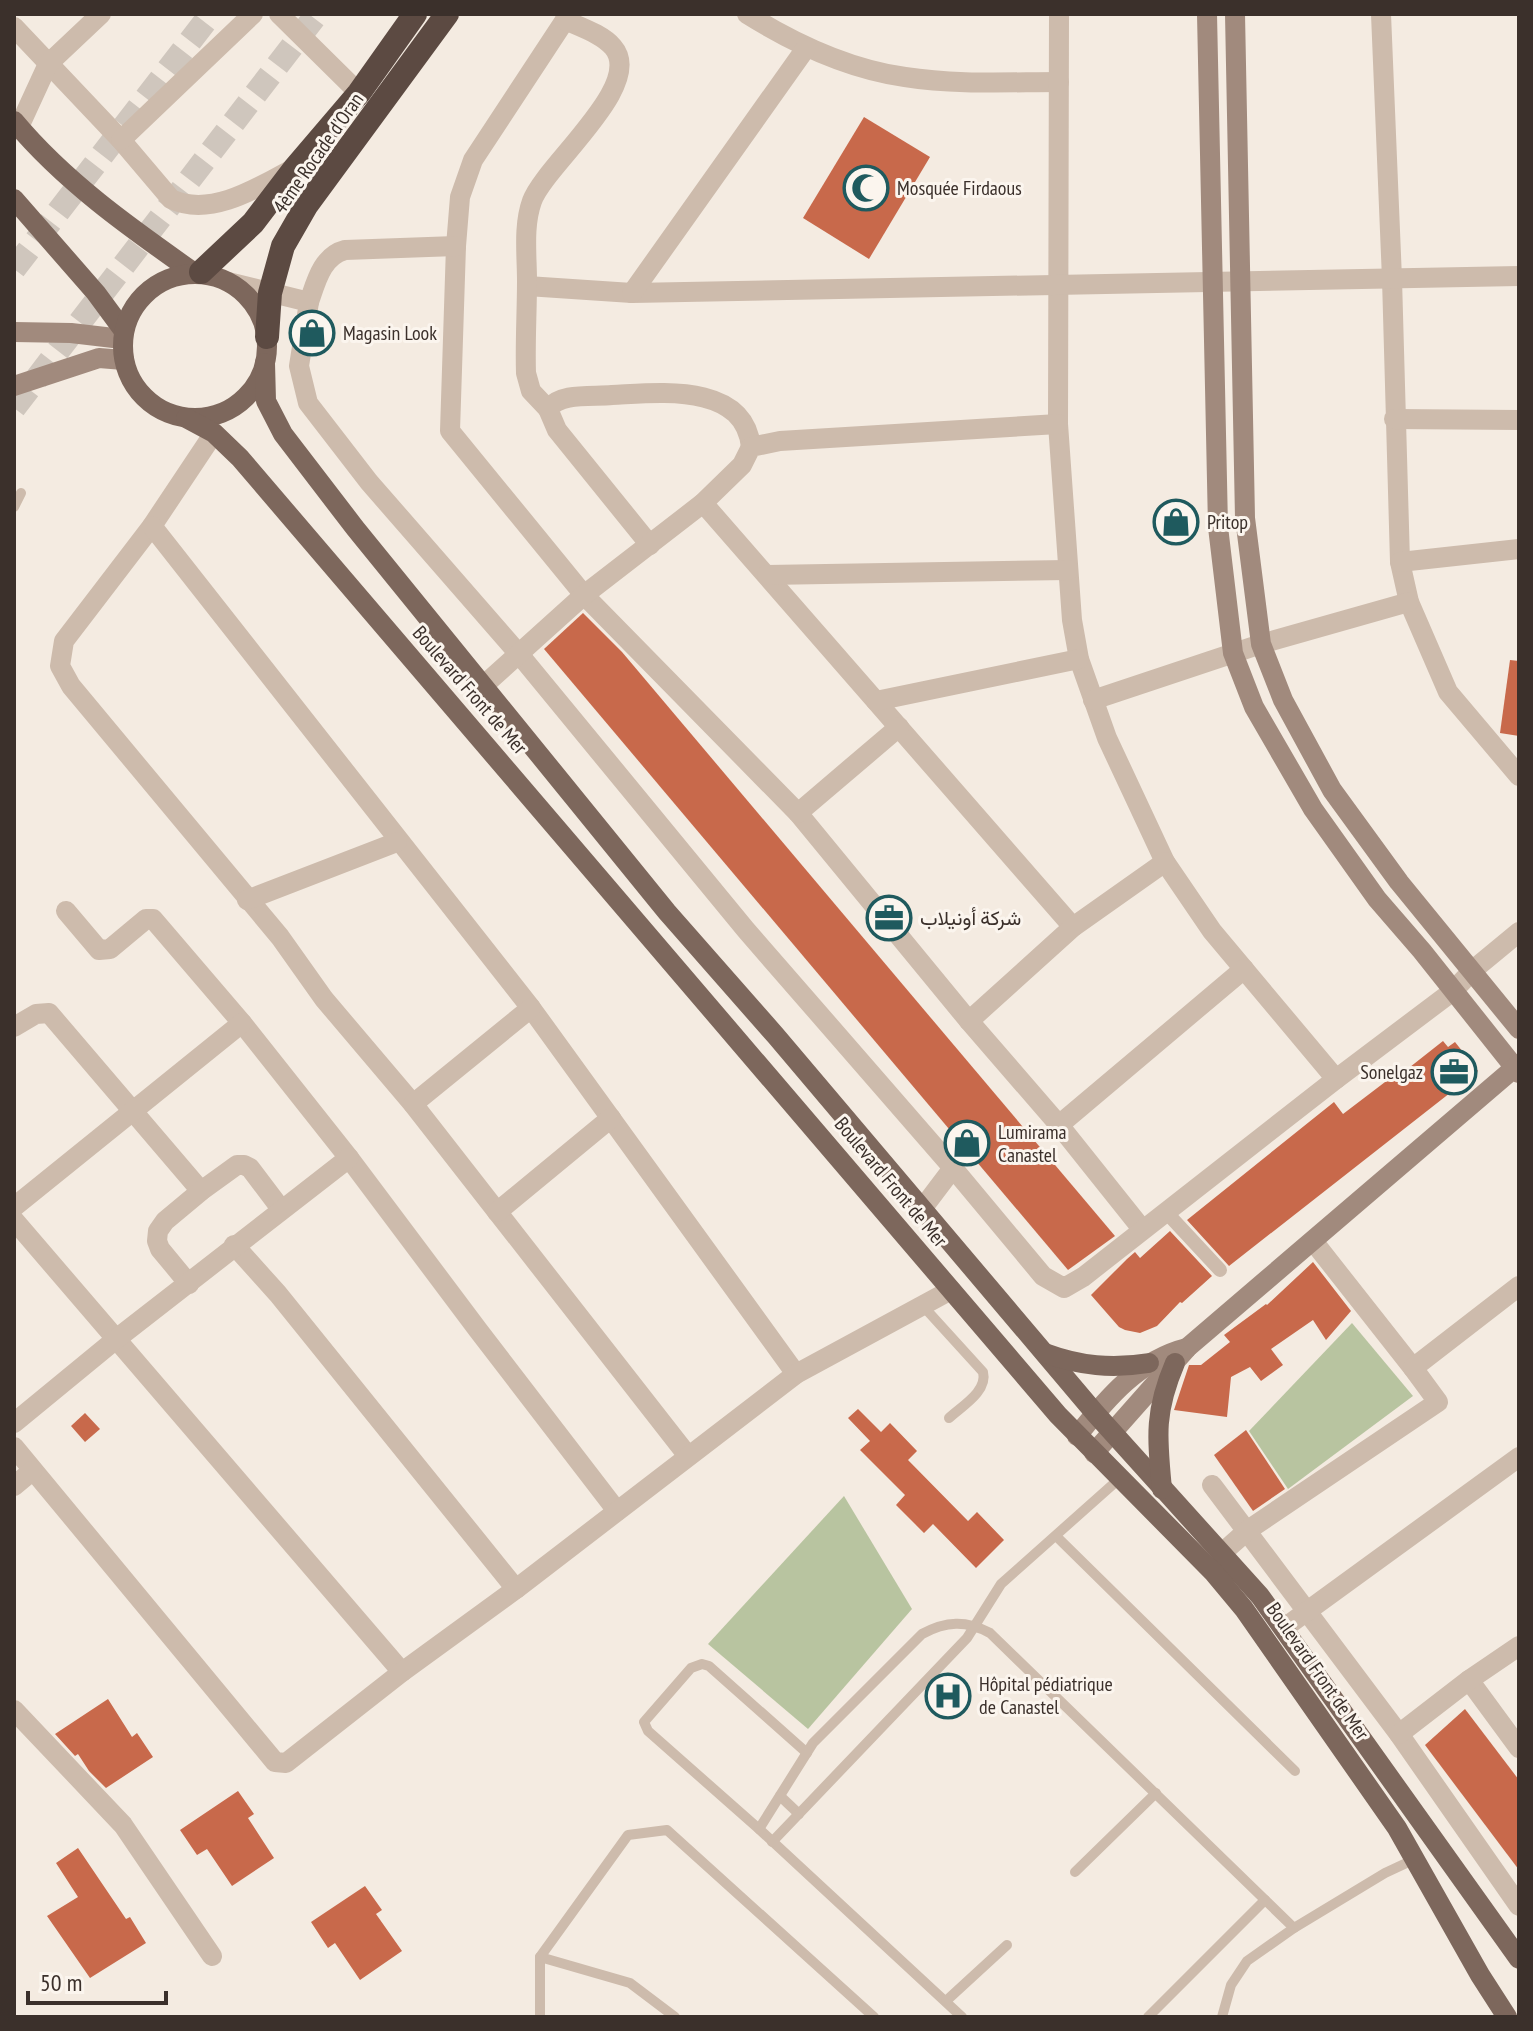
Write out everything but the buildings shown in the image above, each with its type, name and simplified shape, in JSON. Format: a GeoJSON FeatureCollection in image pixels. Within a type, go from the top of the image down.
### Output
{"type":"FeatureCollection","features":[{"type":"Feature","properties":{"kind":"highway","name":"4ème Rocade d'Oran"},"geometry":{"type":"LineString","coordinates":[[197,272],[253,223],[359,93],[415,14]]}},
{"type":"Feature","properties":{"kind":"highway","name":"4ème Rocade d'Oran"},"geometry":{"type":"LineString","coordinates":[[267,337],[270,293],[283,246],[306,206],[447,14]]}},
{"type":"Feature","properties":{"kind":"main road"},"geometry":{"type":"LineString","coordinates":[[1094,1453],[1181,1356],[1517,1068],[1377,899],[1313,809],[1254,707],[1233,653],[1218,527],[1207,14]]}},
{"type":"Feature","properties":{"kind":"main road"},"geometry":{"type":"LineString","coordinates":[[1235,14],[1245,518],[1261,644],[1283,700],[1332,790],[1399,882],[1519,1029]]}},
{"type":"Feature","properties":{"kind":"main road"},"geometry":{"type":"LineString","coordinates":[[17,124],[49,160],[111,211],[197,272],[228,282],[254,305],[267,337],[266,401],[283,434],[667,912],[1138,1463],[1260,1596],[1519,1959]]}},
{"type":"Feature","properties":{"kind":"main road"},"geometry":{"type":"LineString","coordinates":[[14,199],[96,293],[123,335]]}},
{"type":"Feature","properties":{"kind":"main road"},"geometry":{"type":"LineString","coordinates":[[197,272],[167,279],[147,291],[132,309],[123,335],[124,360],[129,377],[139,393],[161,410],[186,418],[207,418],[227,411],[251,391],[265,363]]}},
{"type":"Feature","properties":{"kind":"main road"},"geometry":{"type":"LineString","coordinates":[[14,332],[123,335]]}},
{"type":"Feature","properties":{"kind":"main road"},"geometry":{"type":"LineString","coordinates":[[14,386],[99,358],[124,360]]}},
{"type":"Feature","properties":{"kind":"main road","name":"Boulevard Front de Mer"},"geometry":{"type":"LineString","coordinates":[[186,418],[214,433],[240,458],[1077,1436],[1214,1573],[1244,1609],[1359,1771],[1415,1859],[1507,2017]]}},
{"type":"Feature","properties":{"kind":"main road"},"geometry":{"type":"LineString","coordinates":[[1045,1353],[1065,1361],[1096,1366],[1149,1363]]}},
{"type":"Feature","properties":{"kind":"main road"},"geometry":{"type":"LineString","coordinates":[[1077,1436],[1121,1386],[1149,1363],[1160,1356],[1181,1356]]}},
{"type":"Feature","properties":{"kind":"main road"},"geometry":{"type":"LineString","coordinates":[[1162,1489],[1158,1416],[1165,1388],[1181,1356]]}},
{"type":"Feature","properties":{"kind":"main road"},"geometry":{"type":"LineString","coordinates":[[1119,1479],[1138,1463]]}},
{"type":"Feature","properties":{"kind":"street"},"geometry":{"type":"LineString","coordinates":[[17,124],[48,64],[101,14]]}},
{"type":"Feature","properties":{"kind":"street"},"geometry":{"type":"LineString","coordinates":[[121,140],[253,14]]}},
{"type":"Feature","properties":{"kind":"street"},"geometry":{"type":"LineString","coordinates":[[279,14],[359,93]]}},
{"type":"Feature","properties":{"kind":"street"},"geometry":{"type":"LineString","coordinates":[[747,14],[806,48],[837,60],[904,77],[967,82],[1059,82]]}},
{"type":"Feature","properties":{"kind":"street"},"geometry":{"type":"LineString","coordinates":[[1059,14],[1058,424],[1072,620],[1079,659],[1113,752],[1165,862],[1212,931],[1336,1079]]}},
{"type":"Feature","properties":{"kind":"street"},"geometry":{"type":"LineString","coordinates":[[1381,14],[1400,562],[1409,602],[1448,692],[1519,776]]}},
{"type":"Feature","properties":{"kind":"street"},"geometry":{"type":"LineString","coordinates":[[650,545],[557,430],[548,409],[531,391],[526,373],[527,234],[533,198],[614,90],[621,66],[614,47],[567,17],[473,160],[460,197],[450,431],[584,595],[798,813],[1142,1229]]}},
{"type":"Feature","properties":{"kind":"street"},"geometry":{"type":"LineString","coordinates":[[14,27],[121,140],[164,193],[182,204],[203,205],[221,201],[254,189],[295,168]]}},
{"type":"Feature","properties":{"kind":"street"},"geometry":{"type":"LineString","coordinates":[[632,293],[806,48]]}},
{"type":"Feature","properties":{"kind":"street"},"geometry":{"type":"LineString","coordinates":[[456,246],[345,250],[335,252],[328,259],[309,302],[299,366],[308,403],[369,482],[519,654],[746,930],[1043,1276],[1064,1288],[1083,1277],[1453,991],[1519,932]]}},
{"type":"Feature","properties":{"kind":"street"},"geometry":{"type":"LineString","coordinates":[[527,286],[632,293],[1519,276]]}},
{"type":"Feature","properties":{"kind":"street"},"geometry":{"type":"LineString","coordinates":[[228,282],[309,302]]}},
{"type":"Feature","properties":{"kind":"street"},"geometry":{"type":"LineString","coordinates":[[483,686],[584,595],[703,503],[742,465],[751,447],[748,430],[738,415],[715,401],[690,394],[661,391],[572,398],[557,401],[548,409]]}},
{"type":"Feature","properties":{"kind":"street"},"geometry":{"type":"LineString","coordinates":[[1394,419],[1519,420]]}},
{"type":"Feature","properties":{"kind":"street"},"geometry":{"type":"LineString","coordinates":[[751,447],[780,441],[1058,424]]}},
{"type":"Feature","properties":{"kind":"street"},"geometry":{"type":"LineString","coordinates":[[214,433],[152,526],[64,641],[60,666],[71,686],[280,937],[324,999],[413,1104],[688,1456]]}},
{"type":"Feature","properties":{"kind":"street"},"geometry":{"type":"LineString","coordinates":[[703,503],[1073,927]]}},
{"type":"Feature","properties":{"kind":"street"},"geometry":{"type":"LineString","coordinates":[[152,526],[397,842],[531,1008],[796,1374]]}},
{"type":"Feature","properties":{"kind":"street"},"geometry":{"type":"LineString","coordinates":[[1400,562],[1519,549]]}},
{"type":"Feature","properties":{"kind":"street"},"geometry":{"type":"LineString","coordinates":[[767,575],[1068,570]]}},
{"type":"Feature","properties":{"kind":"street"},"geometry":{"type":"LineString","coordinates":[[1093,700],[1261,644],[1409,602]]}},
{"type":"Feature","properties":{"kind":"street"},"geometry":{"type":"LineString","coordinates":[[876,701],[1079,659]]}},
{"type":"Feature","properties":{"kind":"street"},"geometry":{"type":"LineString","coordinates":[[798,813],[899,727]]}},
{"type":"Feature","properties":{"kind":"street"},"geometry":{"type":"LineString","coordinates":[[247,900],[397,842]]}},
{"type":"Feature","properties":{"kind":"street"},"geometry":{"type":"LineString","coordinates":[[969,1021],[1073,927],[1165,862]]}},
{"type":"Feature","properties":{"kind":"street"},"geometry":{"type":"LineString","coordinates":[[66,911],[95,948],[103,951],[116,945],[143,921],[153,919],[242,1023],[349,1158],[617,1511]]}},
{"type":"Feature","properties":{"kind":"street"},"geometry":{"type":"LineString","coordinates":[[1059,1125],[1244,969]]}},
{"type":"Feature","properties":{"kind":"street"},"geometry":{"type":"LineString","coordinates":[[413,1104],[531,1008]]}},
{"type":"Feature","properties":{"kind":"street"},"geometry":{"type":"LineString","coordinates":[[14,1027],[36,1014],[49,1013],[201,1191]]}},
{"type":"Feature","properties":{"kind":"street"},"geometry":{"type":"LineString","coordinates":[[14,1207],[242,1023]]}},
{"type":"Feature","properties":{"kind":"street"},"geometry":{"type":"LineString","coordinates":[[497,1212],[611,1118]]}},
{"type":"Feature","properties":{"kind":"street"},"geometry":{"type":"LineString","coordinates":[[14,1423],[234,1245],[349,1158]]}},
{"type":"Feature","properties":{"kind":"street"},"geometry":{"type":"LineString","coordinates":[[189,1284],[160,1249],[158,1231],[165,1221],[201,1191],[237,1165],[244,1165],[250,1168],[281,1209]]}},
{"type":"Feature","properties":{"kind":"street"},"geometry":{"type":"LineString","coordinates":[[922,1209],[953,1168]]}},
{"type":"Feature","properties":{"kind":"street"},"geometry":{"type":"LineString","coordinates":[[1166,1212],[1220,1270]]}},
{"type":"Feature","properties":{"kind":"street"},"geometry":{"type":"LineString","coordinates":[[14,1220],[62,1272],[115,1340],[402,1672]]}},
{"type":"Feature","properties":{"kind":"street"},"geometry":{"type":"LineString","coordinates":[[1222,1553],[1248,1530],[1438,1402],[1313,1241]]}},
{"type":"Feature","properties":{"kind":"street"},"geometry":{"type":"LineString","coordinates":[[234,1245],[296,1316],[516,1589]]}},
{"type":"Feature","properties":{"kind":"street"},"geometry":{"type":"LineString","coordinates":[[1413,1368],[1519,1286]]}},
{"type":"Feature","properties":{"kind":"street"},"geometry":{"type":"LineString","coordinates":[[14,1447],[275,1762],[291,1761],[402,1672],[516,1589],[796,1374],[951,1290]]}},
{"type":"Feature","properties":{"kind":"street"},"geometry":{"type":"LineString","coordinates":[[1284,1628],[1519,1457]]}},
{"type":"Feature","properties":{"kind":"street"},"geometry":{"type":"LineString","coordinates":[[14,1486],[32,1471]]}},
{"type":"Feature","properties":{"kind":"street"},"geometry":{"type":"LineString","coordinates":[[1212,1485],[1399,1734],[1519,1906]]}},
{"type":"Feature","properties":{"kind":"street"},"geometry":{"type":"LineString","coordinates":[[1399,1734],[1519,1646]]}},
{"type":"Feature","properties":{"kind":"street"},"geometry":{"type":"LineString","coordinates":[[1469,1680],[1519,1748]]}},
{"type":"Feature","properties":{"kind":"street"},"geometry":{"type":"LineString","coordinates":[[14,1710],[123,1825],[212,1956]]}},
{"type":"Feature","properties":{"kind":"lane"},"geometry":{"type":"LineString","coordinates":[[14,507],[21,493]]}},
{"type":"Feature","properties":{"kind":"lane"},"geometry":{"type":"LineString","coordinates":[[923,1306],[985,1377],[982,1388],[949,1418]]}},
{"type":"Feature","properties":{"kind":"lane"},"geometry":{"type":"LineString","coordinates":[[772,1842],[955,1652],[1001,1584],[1119,1479]]}},
{"type":"Feature","properties":{"kind":"lane"},"geometry":{"type":"LineString","coordinates":[[1056,1536],[1295,1771]]}},
{"type":"Feature","properties":{"kind":"lane"},"geometry":{"type":"LineString","coordinates":[[759,1829],[820,1734],[922,1634],[954,1622],[976,1625],[990,1633],[1294,1928]]}},
{"type":"Feature","properties":{"kind":"lane"},"geometry":{"type":"LineString","coordinates":[[807,1753],[709,1666],[702,1664],[691,1668],[646,1718],[648,1731],[962,2017]]}},
{"type":"Feature","properties":{"kind":"lane"},"geometry":{"type":"LineString","coordinates":[[1075,1872],[1156,1793]]}},
{"type":"Feature","properties":{"kind":"lane"},"geometry":{"type":"LineString","coordinates":[[780,1796],[799,1814]]}},
{"type":"Feature","properties":{"kind":"lane"},"geometry":{"type":"LineString","coordinates":[[540,2017],[540,1957],[628,1835],[667,1830],[874,2017]]}},
{"type":"Feature","properties":{"kind":"lane"},"geometry":{"type":"LineString","coordinates":[[1222,2017],[1238,1972],[1247,1961],[1294,1928],[1385,1873],[1415,1859]]}},
{"type":"Feature","properties":{"kind":"lane"},"geometry":{"type":"LineString","coordinates":[[1148,2017],[1265,1900]]}},
{"type":"Feature","properties":{"kind":"lane"},"geometry":{"type":"LineString","coordinates":[[946,2001],[1007,1945]]}},
{"type":"Feature","properties":{"kind":"lane"},"geometry":{"type":"LineString","coordinates":[[540,1957],[630,1983],[675,2017]]}},
{"type":"Feature","properties":{"kind":"green space"},"geometry":{"type":"Polygon","coordinates":[[[1352,1323],[1413,1396],[1288,1489],[1249,1431],[1352,1323]]]}},
{"type":"Feature","properties":{"kind":"green space"},"geometry":{"type":"Polygon","coordinates":[[[844,1496],[912,1609],[808,1729],[708,1644],[844,1496]]]}},
{"type":"Feature","properties":{"kind":"tunnel"},"geometry":{"type":"LineString","coordinates":[[14,269],[211,14]]}},
{"type":"Feature","properties":{"kind":"tunnel"},"geometry":{"type":"LineString","coordinates":[[14,408],[317,14]]}},
{"type":"Feature","properties":{"kind":"place","name":"Mosquée Firdaous"},"geometry":{"type":"Point","coordinates":[866,188]}},
{"type":"Feature","properties":{"kind":"place","name":"Magasin Look"},"geometry":{"type":"Point","coordinates":[312,333]}},
{"type":"Feature","properties":{"kind":"place","name":"Pritop"},"geometry":{"type":"Point","coordinates":[1176,522]}},
{"type":"Feature","properties":{"kind":"place","name":"شركة أونيلاب"},"geometry":{"type":"Point","coordinates":[889,918]}},
{"type":"Feature","properties":{"kind":"place","name":"Sonelgaz"},"geometry":{"type":"Point","coordinates":[1454,1072]}},
{"type":"Feature","properties":{"kind":"place","name":"Lumirama Canastel"},"geometry":{"type":"Point","coordinates":[967,1143]}},
{"type":"Feature","properties":{"kind":"place","name":"Hôpital pédiatrique de Canastel"},"geometry":{"type":"Point","coordinates":[948,1696]}}]}
